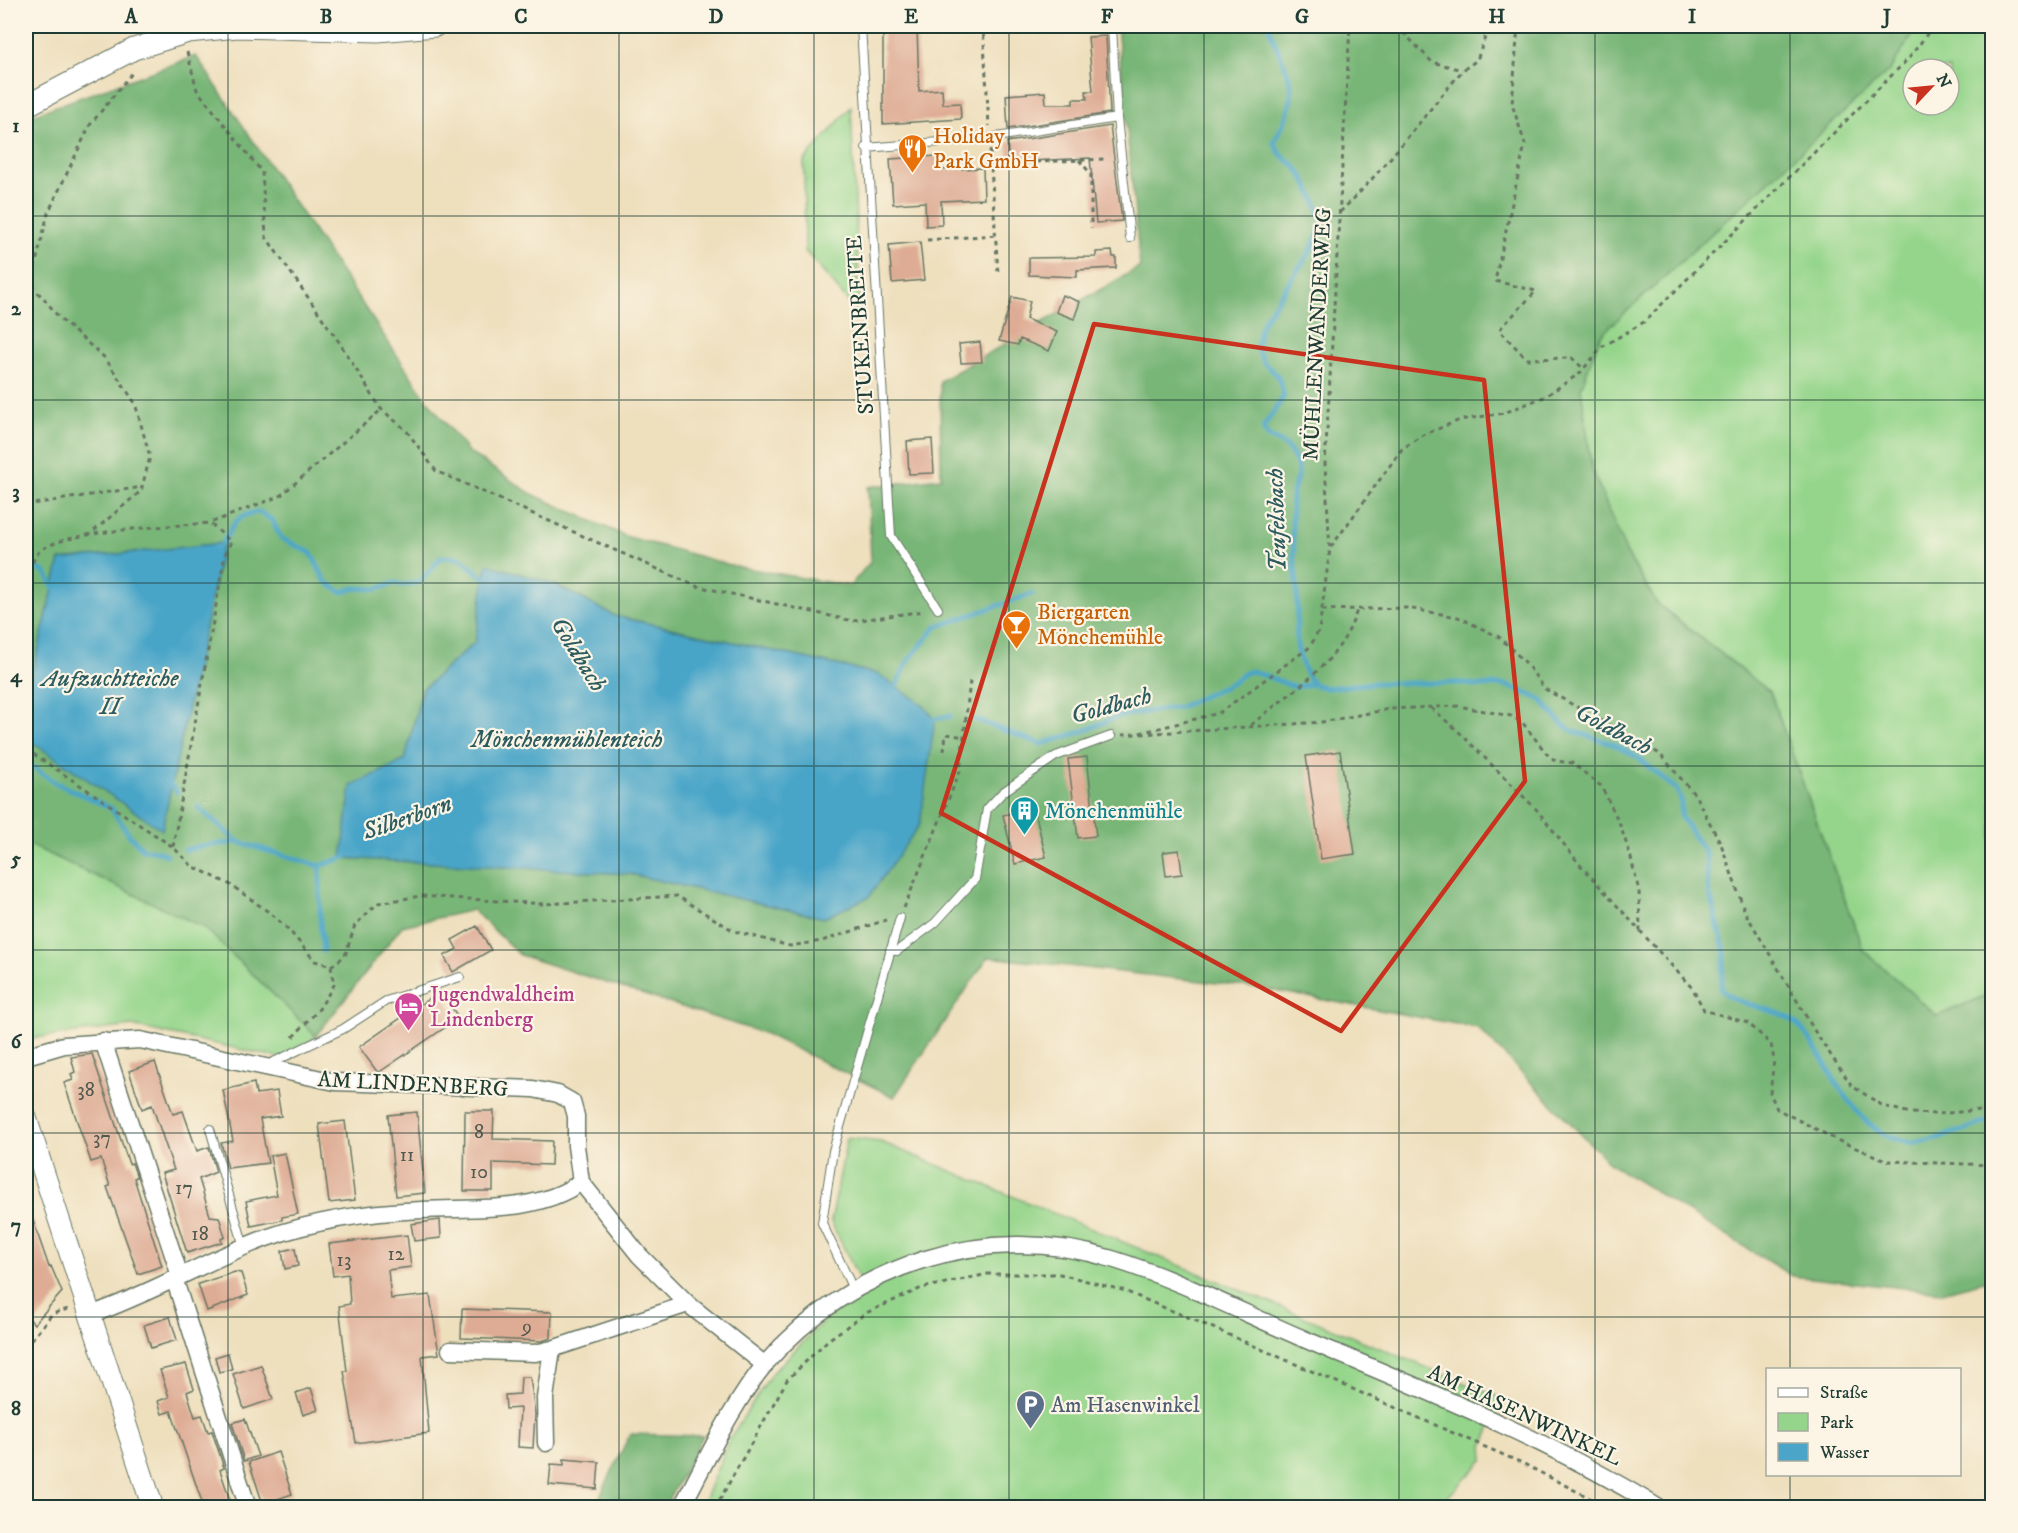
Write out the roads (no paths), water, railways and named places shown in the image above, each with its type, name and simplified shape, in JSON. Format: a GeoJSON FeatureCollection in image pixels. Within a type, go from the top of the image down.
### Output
{"type":"FeatureCollection","features":[{"type":"Feature","properties":{"kind":"street"},"geometry":{"type":"LineString","coordinates":[[26,106],[134,49],[188,29],[237,27],[378,31],[435,26]]}},
{"type":"Feature","properties":{"kind":"street","name":"AM LINDENBERG"},"geometry":{"type":"LineString","coordinates":[[26,1056],[64,1045],[140,1040],[244,1060],[262,1067],[336,1082],[533,1089],[558,1094],[572,1102],[576,1116],[576,1146],[581,1182]]}},
{"type":"Feature","properties":{"kind":"street"},"geometry":{"type":"LineString","coordinates":[[103,1041],[248,1508]]}},
{"type":"Feature","properties":{"kind":"street"},"geometry":{"type":"LineString","coordinates":[[26,1118],[153,1508]]}},
{"type":"Feature","properties":{"kind":"street"},"geometry":{"type":"LineString","coordinates":[[88,1309],[178,1279],[268,1238],[384,1213],[508,1207],[558,1195],[581,1182],[639,1255],[688,1304],[765,1365]]}},
{"type":"Feature","properties":{"kind":"street","name":"AM HASENWINKEL"},"geometry":{"type":"LineString","coordinates":[[681,1508],[743,1396],[765,1365],[816,1316],[853,1289],[900,1267],[971,1248],[1039,1246],[1110,1258],[1507,1427],[1595,1470],[1659,1508]]}},
{"type":"Feature","properties":{"kind":"street"},"geometry":{"type":"LineString","coordinates":[[450,1350],[535,1353],[688,1304]]}},
{"type":"Feature","properties":{"kind":"street"},"geometry":{"type":"LineString","coordinates":[[546,1443],[545,1398],[552,1349]]}},
{"type":"Feature","properties":{"kind":"lane","name":"STUKENBREITE"},"geometry":{"type":"LineString","coordinates":[[861,26],[866,147],[891,536],[938,609]]}},
{"type":"Feature","properties":{"kind":"lane"},"geometry":{"type":"LineString","coordinates":[[1112,26],[1118,118],[1130,238]]}},
{"type":"Feature","properties":{"kind":"lane"},"geometry":{"type":"LineString","coordinates":[[866,147],[990,138],[1118,118]]}},
{"type":"Feature","properties":{"kind":"lane"},"geometry":{"type":"LineString","coordinates":[[890,950],[897,951],[935,923],[975,879],[987,809],[1003,792],[1056,756],[1112,736]]}},
{"type":"Feature","properties":{"kind":"lane"},"geometry":{"type":"LineString","coordinates":[[853,1289],[822,1223],[833,1151],[900,918]]}},
{"type":"Feature","properties":{"kind":"lane"},"geometry":{"type":"LineString","coordinates":[[262,1067],[343,1029],[386,1001],[460,977]]}},
{"type":"Feature","properties":{"kind":"lane"},"geometry":{"type":"LineString","coordinates":[[210,1129],[244,1247]]}},
{"type":"Feature","properties":{"kind":"water","name":"Aufzuchtteiche II"},"geometry":{"type":"Polygon","coordinates":[[[223,543],[162,830],[26,738],[26,699],[60,560],[223,543]]]}},
{"type":"Feature","properties":{"kind":"water","name":"Mönchenmühlenteich"},"geometry":{"type":"Polygon","coordinates":[[[487,564],[554,584],[615,616],[878,674],[922,704],[935,719],[920,824],[869,897],[824,918],[630,874],[342,858],[351,786],[405,760],[422,690],[475,642],[487,564]]]}},
{"type":"Feature","properties":{"kind":"waterway","name":"Teufelsbach"},"geometry":{"type":"LineString","coordinates":[[1269,26],[1287,71],[1291,94],[1290,107],[1274,142],[1280,153],[1295,166],[1306,182],[1323,222],[1311,250],[1264,320],[1259,332],[1257,349],[1264,363],[1278,376],[1284,396],[1263,428],[1268,437],[1289,450],[1298,468],[1292,495],[1297,638],[1300,659],[1312,684]]}},
{"type":"Feature","properties":{"kind":"waterway","name":"Goldbach"},"geometry":{"type":"LineString","coordinates":[[223,543],[236,521],[246,515],[259,512],[272,520],[281,538],[311,553],[325,581],[341,592],[356,588],[376,589],[395,583],[404,585],[420,582],[441,557],[460,558],[489,582]]}},
{"type":"Feature","properties":{"kind":"waterway"},"geometry":{"type":"LineString","coordinates":[[35,567],[46,573],[54,588]]}},
{"type":"Feature","properties":{"kind":"waterway"},"geometry":{"type":"LineString","coordinates":[[897,685],[908,661],[936,627],[1032,594]]}},
{"type":"Feature","properties":{"kind":"waterway","name":"Goldbach"},"geometry":{"type":"LineString","coordinates":[[974,719],[1041,744],[1081,732],[1119,716],[1180,707],[1252,671],[1295,687],[1312,684],[1327,688],[1375,683],[1505,685],[1540,699],[1562,724],[1573,731],[1613,744],[1637,757],[1676,789],[1681,799],[1681,817],[1706,854],[1708,888],[1725,952],[1721,989],[1736,1000],[1789,1018],[1798,1025],[1813,1044],[1848,1100],[1864,1119],[1884,1134],[1908,1142],[1926,1141],[1992,1120]]}},
{"type":"Feature","properties":{"kind":"waterway","name":"Goldbach"},"geometry":{"type":"LineString","coordinates":[[930,720],[950,716]]}},
{"type":"Feature","properties":{"kind":"waterway","name":"Silberborn"},"geometry":{"type":"LineString","coordinates":[[26,762],[56,783],[111,808],[130,836],[144,850],[167,855]]}},
{"type":"Feature","properties":{"kind":"waterway"},"geometry":{"type":"LineString","coordinates":[[169,782],[177,792]]}},
{"type":"Feature","properties":{"kind":"waterway"},"geometry":{"type":"LineString","coordinates":[[198,807],[238,842]]}},
{"type":"Feature","properties":{"kind":"waterway","name":"Silberborn"},"geometry":{"type":"LineString","coordinates":[[185,850],[238,842],[320,866],[348,856]]}},
{"type":"Feature","properties":{"kind":"waterway"},"geometry":{"type":"LineString","coordinates":[[320,866],[320,920],[323,951]]}},
{"type":"Feature","properties":{"kind":"place","name":"Holiday Park GmbH"},"geometry":{"type":"Point","coordinates":[912,174]}},
{"type":"Feature","properties":{"kind":"place","name":"Biergarten Mönchemühle"},"geometry":{"type":"Point","coordinates":[1016,650]}},
{"type":"Feature","properties":{"kind":"place","name":"Mönchenmühle"},"geometry":{"type":"Point","coordinates":[1024,836]}},
{"type":"Feature","properties":{"kind":"place","name":"Jugendwaldheim Lindenberg"},"geometry":{"type":"Point","coordinates":[409,1032]}},
{"type":"Feature","properties":{"kind":"place","name":"Am Hasenwinkel"},"geometry":{"type":"Point","coordinates":[1030,1430]}}]}
